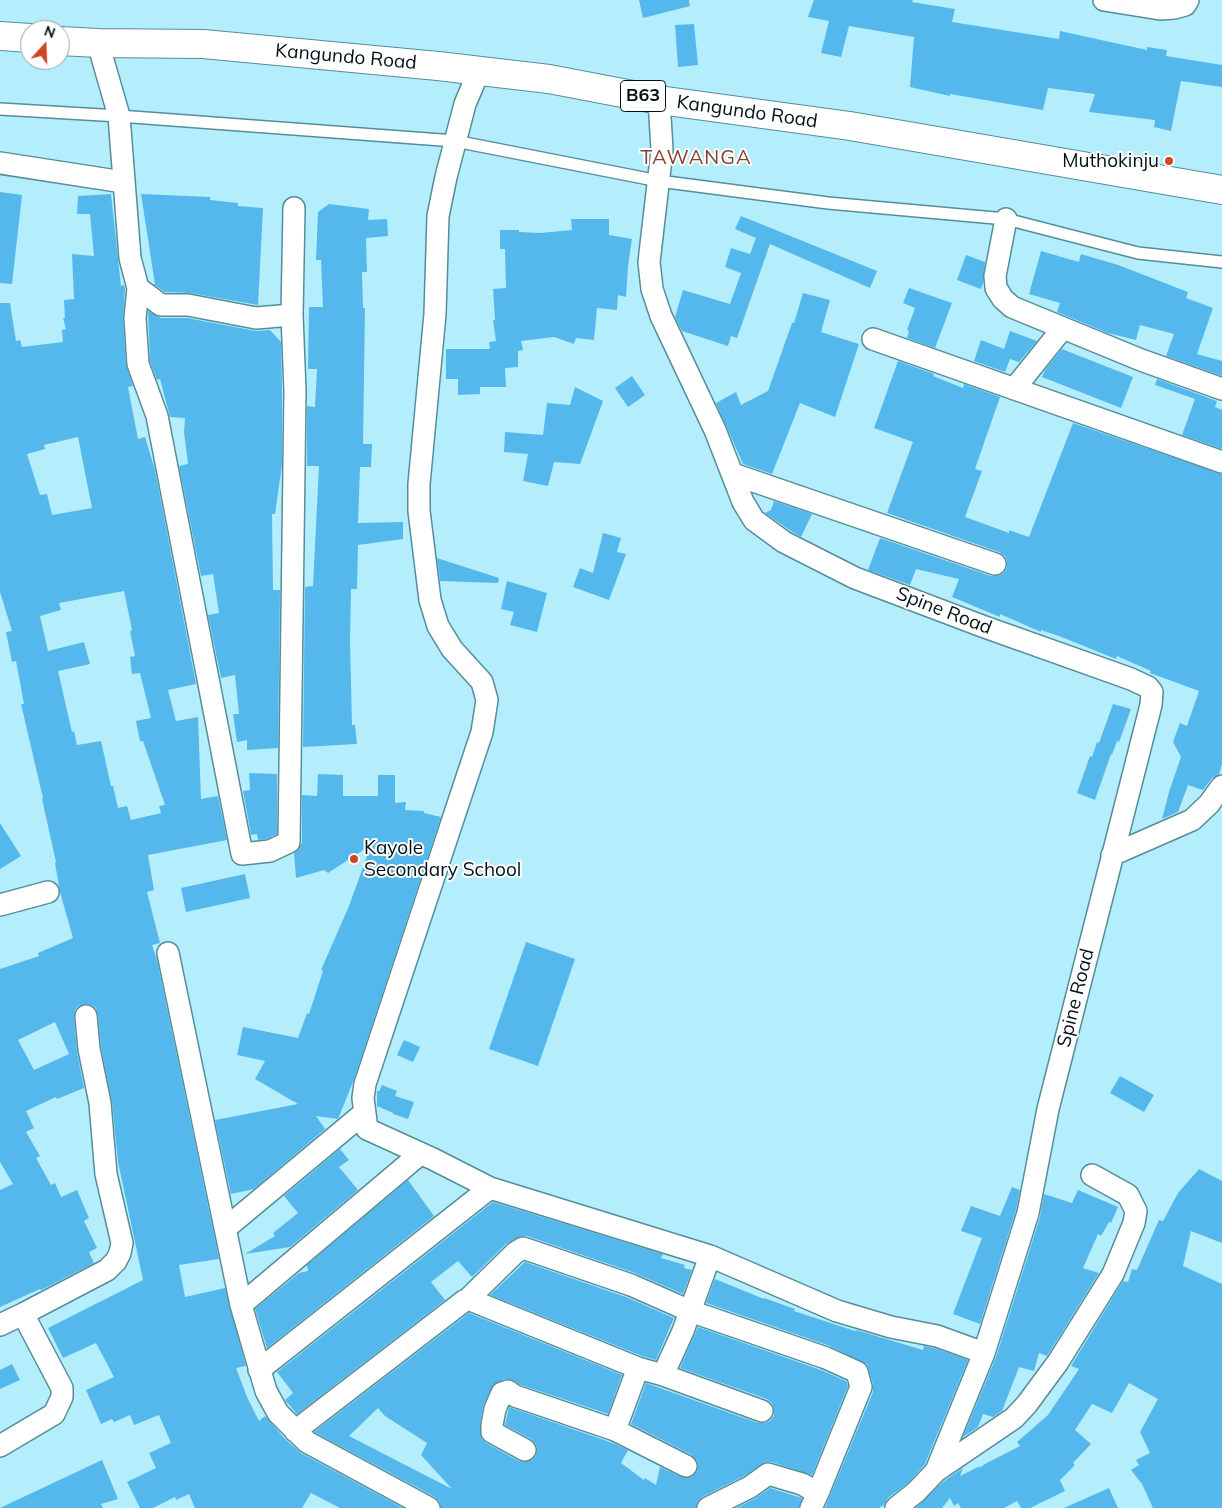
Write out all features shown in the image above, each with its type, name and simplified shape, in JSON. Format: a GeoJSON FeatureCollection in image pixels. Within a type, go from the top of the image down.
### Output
{"type":"FeatureCollection","features":[{"type":"Feature","properties":{"kind":"highway"},"geometry":{"type":"LineString","coordinates":[[0,36],[20,37]]}},
{"type":"Feature","properties":{"kind":"highway","name":"Kangundo Road"},"geometry":{"type":"LineString","coordinates":[[70,41],[98,43],[203,44],[438,66],[549,79],[659,100],[850,126],[1222,190]]}},
{"type":"Feature","properties":{"kind":"street"},"geometry":{"type":"LineString","coordinates":[[1104,0],[1160,8],[1174,8],[1185,5],[1188,0]]}},
{"type":"Feature","properties":{"kind":"street"},"geometry":{"type":"LineString","coordinates":[[98,43],[119,116],[130,258],[138,288],[135,318],[138,364],[157,416],[242,854],[270,851],[289,842],[295,391],[292,314],[294,208]]}},
{"type":"Feature","properties":{"kind":"street"},"geometry":{"type":"LineString","coordinates":[[479,71],[466,104],[446,177],[438,216],[435,314],[419,484],[419,511],[430,600],[438,626],[452,649],[482,682],[487,700],[482,732],[365,1084],[363,1098],[367,1129],[490,1188],[710,1256],[837,1311],[891,1327],[937,1336],[984,1352]]}},
{"type":"Feature","properties":{"kind":"street","name":"Spine Road"},"geometry":{"type":"LineString","coordinates":[[659,100],[662,150],[660,181],[649,262],[652,289],[661,316],[715,430],[743,502],[754,520],[784,542],[855,578],[1148,687],[1152,692],[1151,705],[1048,1109],[1028,1213],[984,1352],[936,1471]]}},
{"type":"Feature","properties":{"kind":"street"},"geometry":{"type":"LineString","coordinates":[[0,163],[123,182]]}},
{"type":"Feature","properties":{"kind":"street"},"geometry":{"type":"LineString","coordinates":[[1006,219],[995,276],[996,288],[1003,299],[1012,307],[1140,360],[1222,389]]}},
{"type":"Feature","properties":{"kind":"street"},"geometry":{"type":"LineString","coordinates":[[138,288],[161,305],[188,305],[256,318],[292,314]]}},
{"type":"Feature","properties":{"kind":"street"},"geometry":{"type":"LineString","coordinates":[[1014,389],[1063,328]]}},
{"type":"Feature","properties":{"kind":"street"},"geometry":{"type":"LineString","coordinates":[[872,339],[1222,462]]}},
{"type":"Feature","properties":{"kind":"street"},"geometry":{"type":"LineString","coordinates":[[733,474],[995,564]]}},
{"type":"Feature","properties":{"kind":"street"},"geometry":{"type":"LineString","coordinates":[[1112,855],[1192,820],[1209,804],[1222,786]]}},
{"type":"Feature","properties":{"kind":"street"},"geometry":{"type":"LineString","coordinates":[[0,905],[48,892]]}},
{"type":"Feature","properties":{"kind":"street"},"geometry":{"type":"LineString","coordinates":[[168,953],[241,1305],[266,1391],[278,1413],[307,1442],[429,1508]]}},
{"type":"Feature","properties":{"kind":"street"},"geometry":{"type":"LineString","coordinates":[[0,1324],[107,1270],[116,1261],[122,1243],[106,1174],[100,1102],[89,1049],[86,1016]]}},
{"type":"Feature","properties":{"kind":"street"},"geometry":{"type":"LineString","coordinates":[[226,1228],[364,1113]]}},
{"type":"Feature","properties":{"kind":"street"},"geometry":{"type":"LineString","coordinates":[[241,1305],[420,1154]]}},
{"type":"Feature","properties":{"kind":"street"},"geometry":{"type":"LineString","coordinates":[[896,1508],[916,1492],[936,1471],[1014,1418],[1028,1404],[1079,1330],[1113,1274],[1134,1223],[1136,1211],[1134,1203],[1128,1195],[1092,1176]]}},
{"type":"Feature","properties":{"kind":"street"},"geometry":{"type":"LineString","coordinates":[[259,1370],[490,1188]]}},
{"type":"Feature","properties":{"kind":"street"},"geometry":{"type":"LineString","coordinates":[[295,1431],[468,1299],[523,1248],[631,1285],[690,1311],[826,1358],[857,1372],[861,1387],[814,1501]]}},
{"type":"Feature","properties":{"kind":"street"},"geometry":{"type":"LineString","coordinates":[[663,1375],[690,1311],[710,1256]]}},
{"type":"Feature","properties":{"kind":"street"},"geometry":{"type":"LineString","coordinates":[[468,1299],[638,1368],[663,1375],[762,1411]]}},
{"type":"Feature","properties":{"kind":"street"},"geometry":{"type":"LineString","coordinates":[[0,1446],[54,1414],[62,1398],[62,1388],[23,1314]]}},
{"type":"Feature","properties":{"kind":"street"},"geometry":{"type":"LineString","coordinates":[[615,1430],[638,1368]]}},
{"type":"Feature","properties":{"kind":"street"},"geometry":{"type":"LineString","coordinates":[[525,1450],[492,1432],[495,1409],[502,1393],[508,1392],[615,1430],[686,1466]]}},
{"type":"Feature","properties":{"kind":"street"},"geometry":{"type":"LineString","coordinates":[[708,1508],[750,1487],[768,1474],[802,1484],[814,1501]]}},
{"type":"Feature","properties":{"kind":"lane"},"geometry":{"type":"LineString","coordinates":[[0,110],[119,116],[456,141],[660,181],[828,203],[1006,219],[1138,253],[1222,262]]}},
{"type":"Feature","properties":{"kind":"building"},"geometry":{"type":"Polygon","coordinates":[[[639,0],[689,0],[690,6],[643,18],[639,0]]]}},
{"type":"Feature","properties":{"kind":"building"},"geometry":{"type":"Polygon","coordinates":[[[814,0],[913,0],[912,2],[955,9],[952,22],[1059,39],[1060,31],[1147,50],[1147,47],[1167,50],[1166,56],[1222,65],[1222,87],[1181,81],[1171,131],[1154,127],[1155,120],[1089,112],[1095,94],[1048,88],[1043,110],[950,94],[950,96],[910,87],[914,37],[849,26],[841,57],[821,53],[829,21],[808,17],[814,0]]]}},
{"type":"Feature","properties":{"kind":"building"},"geometry":{"type":"Polygon","coordinates":[[[694,24],[698,65],[678,67],[675,25],[694,24]]]}},
{"type":"Feature","properties":{"kind":"building"},"geometry":{"type":"Polygon","coordinates":[[[0,192],[22,195],[12,284],[0,283],[0,192]]]}},
{"type":"Feature","properties":{"kind":"building"},"geometry":{"type":"Polygon","coordinates":[[[111,194],[121,286],[124,285],[125,289],[123,319],[126,365],[133,386],[128,387],[138,439],[145,437],[155,470],[196,684],[168,690],[176,721],[198,717],[201,799],[218,796],[227,840],[148,855],[154,890],[147,892],[160,943],[152,945],[157,960],[219,1259],[179,1265],[185,1297],[225,1288],[246,1366],[236,1368],[259,1421],[265,1416],[285,1439],[301,1453],[403,1508],[340,1508],[311,1493],[302,1508],[195,1508],[189,1494],[176,1500],[175,1497],[153,1508],[140,1508],[127,1482],[156,1468],[149,1453],[171,1443],[159,1415],[134,1425],[130,1415],[114,1422],[112,1419],[101,1424],[86,1390],[114,1377],[96,1343],[63,1358],[48,1328],[143,1280],[118,1162],[112,1102],[101,1047],[98,1015],[96,1008],[91,1005],[84,1004],[78,1006],[74,1017],[77,1052],[84,1088],[57,1099],[56,1097],[26,1111],[34,1128],[26,1132],[40,1156],[36,1158],[51,1185],[55,1183],[61,1197],[77,1190],[89,1218],[84,1221],[97,1248],[89,1252],[94,1263],[41,1290],[0,1307],[0,1190],[13,1184],[0,1162],[0,969],[39,956],[38,953],[73,938],[60,892],[43,798],[21,704],[24,704],[16,661],[12,662],[6,632],[12,631],[0,592],[0,303],[10,303],[16,341],[20,340],[22,347],[63,342],[62,330],[66,329],[63,318],[65,318],[64,300],[74,299],[72,254],[94,256],[90,214],[77,214],[78,196],[111,194]],[[78,437],[44,445],[45,449],[27,454],[40,495],[47,494],[52,515],[92,508],[78,437]],[[124,591],[59,603],[61,610],[40,616],[48,651],[84,642],[90,664],[58,671],[72,732],[74,731],[77,745],[101,741],[118,808],[127,806],[131,820],[161,813],[159,806],[165,805],[143,741],[140,741],[136,721],[151,718],[140,673],[132,674],[130,657],[135,656],[124,591]],[[55,1022],[18,1040],[34,1070],[69,1054],[55,1022]]]}},
{"type":"Feature","properties":{"kind":"building"},"geometry":{"type":"Polygon","coordinates":[[[141,194],[210,197],[210,200],[238,203],[238,206],[263,208],[258,305],[190,293],[165,292],[153,284],[155,284],[141,194]]]}},
{"type":"Feature","properties":{"kind":"building"},"geometry":{"type":"Polygon","coordinates":[[[329,204],[369,209],[368,220],[387,219],[388,236],[366,238],[367,272],[362,272],[363,308],[365,308],[363,444],[372,444],[371,467],[360,467],[358,523],[403,522],[403,539],[358,545],[357,589],[351,589],[350,640],[352,725],[355,725],[357,744],[303,747],[305,587],[313,586],[319,466],[307,466],[307,406],[315,407],[317,369],[308,369],[309,307],[323,307],[321,260],[316,260],[318,212],[329,204]]]}},
{"type":"Feature","properties":{"kind":"building"},"geometry":{"type":"Polygon","coordinates":[[[741,216],[877,271],[870,288],[770,244],[737,338],[731,336],[728,346],[682,331],[675,317],[683,290],[730,304],[741,273],[725,267],[731,248],[750,254],[756,238],[735,229],[741,216]]]}},
{"type":"Feature","properties":{"kind":"building"},"geometry":{"type":"Polygon","coordinates":[[[571,219],[609,219],[609,235],[632,239],[626,297],[618,295],[617,310],[597,308],[594,340],[576,338],[574,344],[554,337],[521,341],[523,350],[518,351],[518,367],[505,368],[506,387],[480,387],[480,394],[458,395],[458,379],[446,379],[446,349],[490,349],[489,342],[496,341],[493,320],[495,320],[493,289],[506,288],[505,249],[500,249],[500,230],[540,233],[572,230],[571,219]]]}},
{"type":"Feature","properties":{"kind":"building"},"geometry":{"type":"Polygon","coordinates":[[[1041,251],[1079,262],[1081,254],[1118,265],[1188,292],[1186,298],[1213,308],[1197,354],[1222,361],[1222,376],[1166,356],[1174,334],[1140,325],[1136,340],[1108,333],[1057,312],[1060,303],[1029,294],[1041,251]]]}},
{"type":"Feature","properties":{"kind":"building"},"geometry":{"type":"Polygon","coordinates":[[[966,255],[985,262],[981,289],[957,280],[966,255]]]}},
{"type":"Feature","properties":{"kind":"building"},"geometry":{"type":"Polygon","coordinates":[[[909,288],[952,303],[935,348],[907,338],[909,331],[907,330],[915,308],[903,303],[909,288]]]}},
{"type":"Feature","properties":{"kind":"building"},"geometry":{"type":"Polygon","coordinates":[[[803,293],[830,300],[821,332],[859,344],[835,417],[800,403],[772,474],[743,464],[716,403],[736,392],[741,405],[768,391],[792,323],[794,323],[803,293]]]}},
{"type":"Feature","properties":{"kind":"building"},"geometry":{"type":"Polygon","coordinates":[[[148,311],[161,318],[187,318],[256,331],[270,330],[281,342],[282,465],[275,514],[272,514],[273,590],[280,590],[278,748],[247,750],[247,740],[237,742],[233,714],[239,714],[235,675],[221,678],[208,615],[219,613],[213,574],[201,576],[179,466],[188,464],[184,432],[185,418],[170,417],[160,379],[157,380],[150,361],[148,311]]]}},
{"type":"Feature","properties":{"kind":"building"},"geometry":{"type":"Polygon","coordinates":[[[1010,331],[1037,341],[1019,362],[1010,359],[1005,372],[974,361],[981,340],[1004,349],[1010,331]]]}},
{"type":"Feature","properties":{"kind":"building"},"geometry":{"type":"Polygon","coordinates":[[[1062,349],[1133,377],[1121,408],[1042,377],[1045,370],[1062,349]]]}},
{"type":"Feature","properties":{"kind":"building"},"geometry":{"type":"Polygon","coordinates":[[[898,361],[934,374],[933,376],[963,388],[964,384],[1000,397],[975,469],[982,471],[965,517],[1009,533],[1009,530],[1029,537],[1073,423],[1222,474],[1222,764],[1219,774],[1212,778],[1203,790],[1188,785],[1178,812],[1162,819],[1181,757],[1173,742],[1180,723],[1187,726],[1199,691],[1150,673],[1151,671],[1117,656],[1116,659],[1059,636],[1041,630],[1041,632],[1000,614],[1000,617],[952,597],[959,579],[916,569],[910,585],[868,570],[880,538],[991,576],[1003,574],[1007,568],[1005,556],[999,552],[887,513],[913,442],[874,428],[898,361]]]}},
{"type":"Feature","properties":{"kind":"building"},"geometry":{"type":"Polygon","coordinates":[[[632,376],[645,395],[628,407],[615,388],[632,376]]]}},
{"type":"Feature","properties":{"kind":"building"},"geometry":{"type":"Polygon","coordinates":[[[1157,379],[1217,401],[1215,407],[1222,410],[1222,449],[1182,435],[1195,399],[1155,385],[1157,379]]]}},
{"type":"Feature","properties":{"kind":"building"},"geometry":{"type":"Polygon","coordinates":[[[575,387],[603,401],[580,464],[554,462],[548,486],[523,481],[528,454],[504,452],[505,432],[543,435],[547,403],[570,405],[575,387]]]}},
{"type":"Feature","properties":{"kind":"building"},"geometry":{"type":"Polygon","coordinates":[[[774,501],[812,514],[801,537],[765,513],[771,510],[774,501]]]}},
{"type":"Feature","properties":{"kind":"building"},"geometry":{"type":"Polygon","coordinates":[[[603,533],[621,538],[617,552],[626,554],[609,600],[573,587],[580,568],[593,573],[603,533]]]}},
{"type":"Feature","properties":{"kind":"building"},"geometry":{"type":"Polygon","coordinates":[[[437,558],[499,578],[498,583],[440,581],[437,558]]]}},
{"type":"Feature","properties":{"kind":"building"},"geometry":{"type":"Polygon","coordinates":[[[507,581],[547,593],[537,632],[510,625],[514,612],[501,609],[507,581]]]}},
{"type":"Feature","properties":{"kind":"building"},"geometry":{"type":"Polygon","coordinates":[[[1113,704],[1131,709],[1119,742],[1117,741],[1111,754],[1095,800],[1077,793],[1090,756],[1092,757],[1097,742],[1099,743],[1113,704]]]}},
{"type":"Feature","properties":{"kind":"building"},"geometry":{"type":"Polygon","coordinates":[[[249,773],[277,774],[277,834],[267,839],[258,840],[257,834],[251,835],[243,791],[250,790],[249,773]]]}},
{"type":"Feature","properties":{"kind":"building"},"geometry":{"type":"Polygon","coordinates":[[[318,774],[343,775],[343,796],[378,796],[378,775],[395,775],[395,803],[406,802],[405,810],[424,811],[424,813],[441,817],[353,1082],[338,1119],[316,1116],[325,1129],[254,1189],[231,1194],[215,1120],[298,1104],[255,1079],[265,1061],[237,1055],[243,1027],[298,1038],[307,1013],[309,1014],[323,971],[321,970],[349,906],[371,845],[328,873],[324,870],[296,878],[294,853],[299,849],[302,842],[302,795],[317,796],[318,774]]]}},
{"type":"Feature","properties":{"kind":"building"},"geometry":{"type":"Polygon","coordinates":[[[0,823],[21,856],[0,869],[0,823]]]}},
{"type":"Feature","properties":{"kind":"building"},"geometry":{"type":"Polygon","coordinates":[[[245,874],[250,898],[186,912],[181,888],[245,874]]]}},
{"type":"Feature","properties":{"kind":"building"},"geometry":{"type":"Polygon","coordinates":[[[526,942],[575,959],[538,1066],[489,1049],[526,942]]]}},
{"type":"Feature","properties":{"kind":"building"},"geometry":{"type":"Polygon","coordinates":[[[404,1040],[420,1047],[413,1062],[397,1055],[404,1040]]]}},
{"type":"Feature","properties":{"kind":"building"},"geometry":{"type":"Polygon","coordinates":[[[1120,1076],[1154,1095],[1144,1112],[1110,1093],[1120,1076]]]}},
{"type":"Feature","properties":{"kind":"building"},"geometry":{"type":"Polygon","coordinates":[[[382,1085],[397,1091],[395,1096],[414,1102],[408,1119],[377,1106],[377,1091],[379,1091],[382,1085]]]}},
{"type":"Feature","properties":{"kind":"building"},"geometry":{"type":"Polygon","coordinates":[[[340,1149],[349,1160],[339,1167],[358,1190],[290,1247],[245,1254],[275,1236],[273,1233],[298,1213],[284,1196],[340,1149]]]}},
{"type":"Feature","properties":{"kind":"building"},"geometry":{"type":"Polygon","coordinates":[[[1199,1169],[1222,1181],[1222,1243],[1191,1231],[1183,1266],[1222,1284],[1222,1508],[1153,1508],[1142,1484],[1131,1470],[1139,1465],[1136,1460],[1150,1453],[1140,1432],[1158,1399],[1129,1383],[1112,1413],[1092,1404],[1075,1430],[1091,1444],[1073,1463],[1075,1465],[1060,1480],[1065,1491],[1030,1508],[1021,1508],[1017,1501],[1004,1508],[961,1508],[958,1503],[954,1506],[950,1498],[942,1508],[916,1508],[944,1481],[963,1468],[960,1476],[1020,1446],[1017,1442],[1048,1415],[1079,1369],[1071,1366],[1123,1281],[1128,1282],[1132,1269],[1137,1270],[1159,1220],[1163,1221],[1178,1193],[1199,1169]]]}},
{"type":"Feature","properties":{"kind":"building"},"geometry":{"type":"Polygon","coordinates":[[[408,1180],[434,1216],[267,1348],[255,1309],[299,1273],[308,1271],[307,1265],[408,1180]]]}},
{"type":"Feature","properties":{"kind":"building"},"geometry":{"type":"Polygon","coordinates":[[[1012,1187],[1020,1190],[1016,1210],[980,1324],[953,1314],[982,1238],[961,1231],[971,1206],[1000,1216],[1012,1187]]]}},
{"type":"Feature","properties":{"kind":"building"},"geometry":{"type":"Polygon","coordinates":[[[1078,1190],[1118,1207],[1111,1223],[1109,1222],[1101,1236],[1098,1234],[1083,1268],[1099,1273],[1047,1356],[1039,1353],[1034,1371],[1019,1367],[1002,1411],[993,1417],[983,1414],[978,1427],[963,1437],[996,1357],[1040,1217],[1044,1194],[1072,1203],[1078,1190]]]}},
{"type":"Feature","properties":{"kind":"building"},"geometry":{"type":"Polygon","coordinates":[[[493,1202],[663,1254],[661,1258],[685,1265],[684,1268],[692,1270],[683,1294],[635,1273],[527,1236],[521,1236],[506,1244],[472,1277],[458,1261],[431,1282],[445,1300],[297,1414],[285,1400],[293,1393],[277,1372],[493,1202]]]}},
{"type":"Feature","properties":{"kind":"building"},"geometry":{"type":"Polygon","coordinates":[[[525,1262],[626,1297],[674,1318],[656,1360],[490,1295],[525,1262]]]}},
{"type":"Feature","properties":{"kind":"building"},"geometry":{"type":"Polygon","coordinates":[[[715,1279],[764,1299],[795,1309],[794,1311],[855,1331],[923,1350],[924,1346],[934,1348],[968,1360],[925,1464],[908,1483],[888,1498],[884,1505],[879,1508],[825,1508],[873,1392],[873,1384],[867,1364],[830,1346],[706,1303],[715,1279]]]}},
{"type":"Feature","properties":{"kind":"building"},"geometry":{"type":"Polygon","coordinates":[[[469,1313],[622,1375],[608,1414],[521,1385],[510,1379],[504,1379],[494,1384],[483,1406],[480,1425],[481,1438],[486,1443],[519,1461],[531,1461],[536,1456],[537,1449],[536,1444],[531,1439],[505,1425],[509,1407],[628,1450],[621,1463],[644,1480],[645,1478],[656,1485],[660,1467],[681,1477],[692,1477],[697,1472],[698,1466],[697,1460],[692,1455],[631,1424],[646,1383],[758,1423],[770,1421],[774,1416],[774,1409],[772,1403],[767,1399],[680,1368],[698,1327],[821,1370],[846,1381],[848,1386],[812,1475],[772,1462],[765,1462],[744,1476],[702,1497],[697,1502],[696,1508],[441,1508],[440,1502],[435,1497],[314,1432],[469,1313]],[[378,1408],[349,1436],[452,1489],[421,1455],[427,1443],[385,1416],[378,1408]]]}},
{"type":"Feature","properties":{"kind":"building"},"geometry":{"type":"Polygon","coordinates":[[[12,1364],[20,1380],[0,1389],[0,1370],[12,1364]]]}},
{"type":"Feature","properties":{"kind":"building"},"geometry":{"type":"Polygon","coordinates":[[[102,1460],[118,1499],[101,1504],[103,1508],[0,1508],[102,1460]]]}},
{"type":"Feature","properties":{"kind":"building"},"geometry":{"type":"Polygon","coordinates":[[[770,1488],[802,1498],[799,1508],[736,1508],[756,1498],[770,1488]]]}},
{"type":"Feature","properties":{"kind":"building"},"geometry":{"type":"Polygon","coordinates":[[[1109,1488],[1118,1508],[1064,1508],[1109,1488]]]}},
{"type":"Feature","properties":{"kind":"place","name":"Muthokinju"},"geometry":{"type":"Point","coordinates":[1169,161]}},
{"type":"Feature","properties":{"kind":"place","name":"Kayole Secondary School"},"geometry":{"type":"Point","coordinates":[354,859]}},
{"type":"Feature","properties":{"kind":"district","name":"TAWANGA"},"geometry":{"type":"Point","coordinates":[696,158]}}]}
